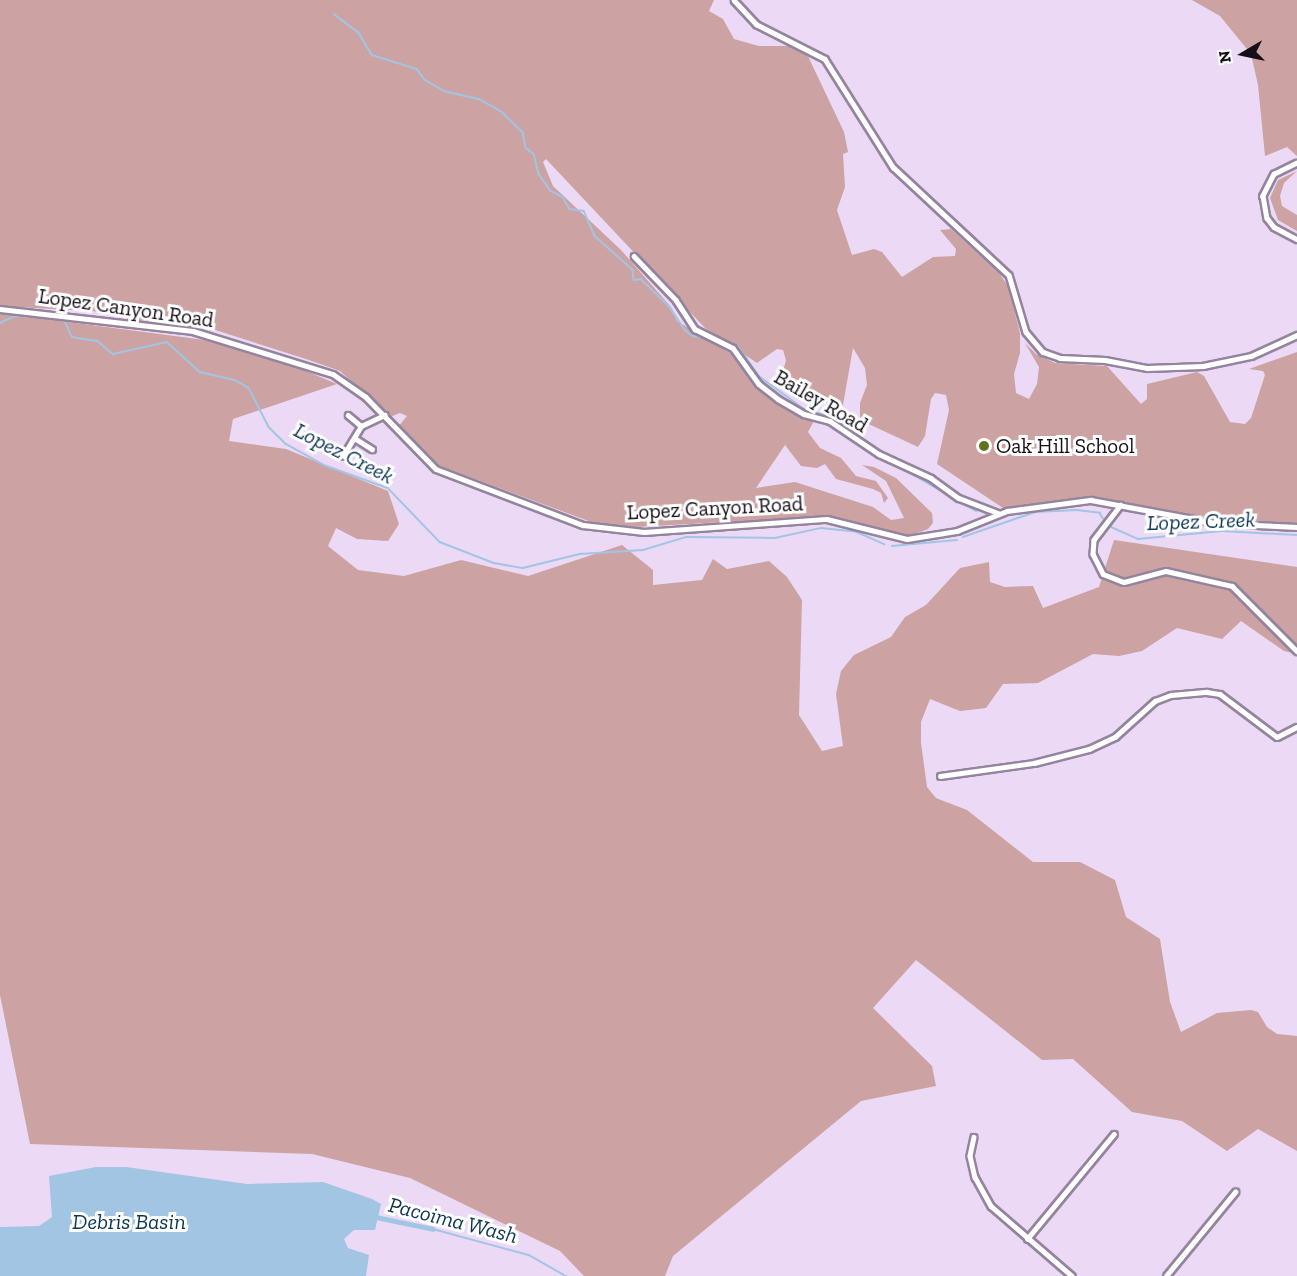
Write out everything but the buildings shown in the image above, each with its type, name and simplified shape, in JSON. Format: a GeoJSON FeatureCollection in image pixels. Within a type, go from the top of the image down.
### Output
{"type":"FeatureCollection","features":[{"type":"Feature","properties":{"kind":"street"},"geometry":{"type":"LineString","coordinates":[[734,0],[756,24],[825,58],[897,172],[1009,274],[1026,332],[1043,352],[1060,358],[1105,360],[1147,368],[1203,366],[1251,356],[1297,335]]}},
{"type":"Feature","properties":{"kind":"street"},"geometry":{"type":"LineString","coordinates":[[1297,163],[1274,174],[1263,196],[1267,218],[1274,227],[1297,239]]}},
{"type":"Feature","properties":{"kind":"street","name":"Bailey Road"},"geometry":{"type":"LineString","coordinates":[[634,256],[676,300],[695,329],[733,348],[759,384],[778,399],[804,414],[830,421],[879,454],[932,478],[959,498],[998,513]]}},
{"type":"Feature","properties":{"kind":"street","name":"Lopez Canyon Road"},"geometry":{"type":"LineString","coordinates":[[0,309],[193,331],[333,374],[355,387],[436,469],[583,525],[644,532],[827,519],[907,539],[957,531],[998,513],[1077,500],[1121,505],[1215,522],[1297,526]]}},
{"type":"Feature","properties":{"kind":"street"},"geometry":{"type":"LineString","coordinates":[[348,415],[361,426]]}},
{"type":"Feature","properties":{"kind":"street"},"geometry":{"type":"LineString","coordinates":[[343,456],[356,439],[361,426],[385,415]]}},
{"type":"Feature","properties":{"kind":"street"},"geometry":{"type":"LineString","coordinates":[[356,439],[372,449]]}},
{"type":"Feature","properties":{"kind":"street"},"geometry":{"type":"LineString","coordinates":[[1121,505],[1094,540],[1093,554],[1103,574],[1124,582],[1166,571],[1232,586],[1297,651]]}},
{"type":"Feature","properties":{"kind":"street"},"geometry":{"type":"LineString","coordinates":[[940,776],[1003,768],[1081,752],[1114,736],[1155,701],[1180,694],[1220,694],[1277,737],[1297,727]]}},
{"type":"Feature","properties":{"kind":"street"},"geometry":{"type":"LineString","coordinates":[[1027,1239],[1114,1134]]}},
{"type":"Feature","properties":{"kind":"street"},"geometry":{"type":"LineString","coordinates":[[974,1137],[970,1156],[975,1177],[991,1206],[1072,1276]]}},
{"type":"Feature","properties":{"kind":"street"},"geometry":{"type":"LineString","coordinates":[[1166,1276],[1235,1192]]}},
{"type":"Feature","properties":{"kind":"shaded area"},"geometry":{"type":"Polygon","coordinates":[[[0,0],[714,0],[709,11],[723,19],[734,39],[759,46],[791,46],[806,52],[844,132],[848,152],[843,154],[845,187],[837,210],[852,255],[874,249],[882,252],[902,277],[933,257],[955,256],[956,249],[940,230],[951,229],[999,273],[1008,286],[1020,333],[1020,353],[1014,374],[1016,393],[1029,399],[1037,384],[1039,367],[1025,343],[1036,354],[1055,363],[1107,366],[1141,404],[1147,399],[1147,384],[1197,372],[1204,376],[1230,422],[1245,424],[1251,418],[1265,375],[1263,371],[1249,369],[1297,352],[1297,524],[1207,518],[1091,497],[1003,508],[937,464],[949,410],[946,395],[935,393],[931,399],[925,436],[918,447],[860,420],[860,403],[867,385],[865,368],[853,348],[843,405],[831,405],[790,387],[782,375],[786,360],[783,350],[777,349],[757,363],[705,328],[546,159],[543,162],[553,186],[621,250],[671,307],[677,321],[733,355],[766,395],[814,421],[808,432],[820,448],[841,458],[856,476],[876,481],[888,498],[884,503],[881,493],[873,489],[836,479],[825,464],[817,468],[801,466],[785,445],[756,488],[795,482],[873,507],[891,520],[904,518],[886,481],[862,465],[874,467],[896,478],[932,513],[933,523],[928,529],[910,536],[830,516],[637,527],[594,523],[440,466],[398,427],[407,416],[400,413],[390,417],[340,371],[209,328],[129,321],[123,313],[0,306],[0,0]]]}},
{"type":"Feature","properties":{"kind":"shaded area"},"geometry":{"type":"Polygon","coordinates":[[[1192,0],[1297,0],[1297,156],[1287,147],[1265,156],[1258,85],[1251,54],[1220,16],[1192,0]]]}},
{"type":"Feature","properties":{"kind":"shaded area"},"geometry":{"type":"Polygon","coordinates":[[[1297,171],[1284,183],[1280,196],[1282,206],[1297,215],[1297,231],[1278,220],[1270,198],[1278,180],[1297,171]]]}},
{"type":"Feature","properties":{"kind":"shaded area"},"geometry":{"type":"Polygon","coordinates":[[[0,313],[205,340],[287,363],[337,384],[233,419],[229,441],[286,449],[388,491],[399,524],[388,541],[357,539],[336,528],[328,546],[358,570],[404,576],[461,560],[528,576],[622,545],[653,570],[653,585],[702,580],[713,559],[727,569],[769,561],[787,577],[802,600],[799,715],[822,751],[843,746],[836,694],[841,671],[854,655],[891,637],[905,617],[926,605],[960,568],[989,562],[990,582],[1005,587],[1033,586],[1043,608],[1099,587],[1114,540],[1297,567],[1297,654],[1284,651],[1241,621],[1222,639],[1177,628],[1142,651],[1119,656],[1093,654],[1038,683],[1003,684],[986,708],[960,711],[930,699],[921,722],[921,743],[927,787],[936,798],[967,810],[1033,862],[1080,862],[1115,880],[1126,917],[1160,939],[1170,1002],[1181,1032],[1217,1013],[1251,1010],[1258,1012],[1267,1027],[1277,1034],[1297,1036],[1297,1151],[1258,1129],[1227,1151],[1182,1121],[1132,1112],[1073,1059],[1042,1060],[916,960],[873,1008],[932,1066],[936,1086],[861,1101],[673,1256],[665,1276],[584,1276],[560,1251],[410,1178],[312,1154],[30,1144],[0,995],[0,313]]]}},
{"type":"Feature","properties":{"kind":"water","name":"Debris Basin"},"geometry":{"type":"Polygon","coordinates":[[[96,1167],[126,1167],[247,1184],[323,1182],[372,1199],[381,1204],[375,1230],[354,1230],[344,1239],[348,1248],[369,1255],[366,1276],[0,1276],[0,1227],[39,1226],[52,1217],[49,1176],[96,1167]]]}},
{"type":"Feature","properties":{"kind":"waterway"},"geometry":{"type":"LineString","coordinates":[[334,14],[359,33],[372,55],[417,69],[425,80],[444,91],[479,99],[502,112],[523,132],[526,148],[534,154],[539,174],[551,191],[563,197],[570,209],[584,211],[595,236],[633,270],[634,280],[641,279],[669,306],[685,330],[693,336],[709,338]]}},
{"type":"Feature","properties":{"kind":"waterway","name":"Lopez Creek"},"geometry":{"type":"LineString","coordinates":[[0,323],[15,316],[55,318],[65,321],[72,337],[98,341],[113,354],[167,342],[200,372],[235,380],[249,388],[269,427],[286,444],[324,465],[388,488],[440,542],[494,563],[523,568],[580,554],[643,550],[686,537],[775,538],[821,528],[857,532],[884,544]]}},
{"type":"Feature","properties":{"kind":"waterway"},"geometry":{"type":"LineString","coordinates":[[720,339],[738,346],[759,376],[807,411],[824,414],[844,428]]}},
{"type":"Feature","properties":{"kind":"waterway"},"geometry":{"type":"LineString","coordinates":[[855,441],[976,511]]}},
{"type":"Feature","properties":{"kind":"waterway","name":"Lopez Creek"},"geometry":{"type":"LineString","coordinates":[[963,537],[1035,512],[1077,510],[1100,513],[1103,518]]}},
{"type":"Feature","properties":{"kind":"waterway","name":"Lopez Creek"},"geometry":{"type":"LineString","coordinates":[[1109,526],[1138,539],[1222,531],[1297,535]]}},
{"type":"Feature","properties":{"kind":"waterway","name":"Lopez Creek"},"geometry":{"type":"LineString","coordinates":[[892,546],[957,540]]}},
{"type":"Feature","properties":{"kind":"waterway","name":"Pacoima Wash"},"geometry":{"type":"LineString","coordinates":[[371,1216],[433,1229]]}},
{"type":"Feature","properties":{"kind":"waterway","name":"Pacoima Wash"},"geometry":{"type":"LineString","coordinates":[[433,1229],[529,1255],[566,1276]]}},
{"type":"Feature","properties":{"kind":"place","name":"Oak Hill School"},"geometry":{"type":"Point","coordinates":[984,446]}}]}
